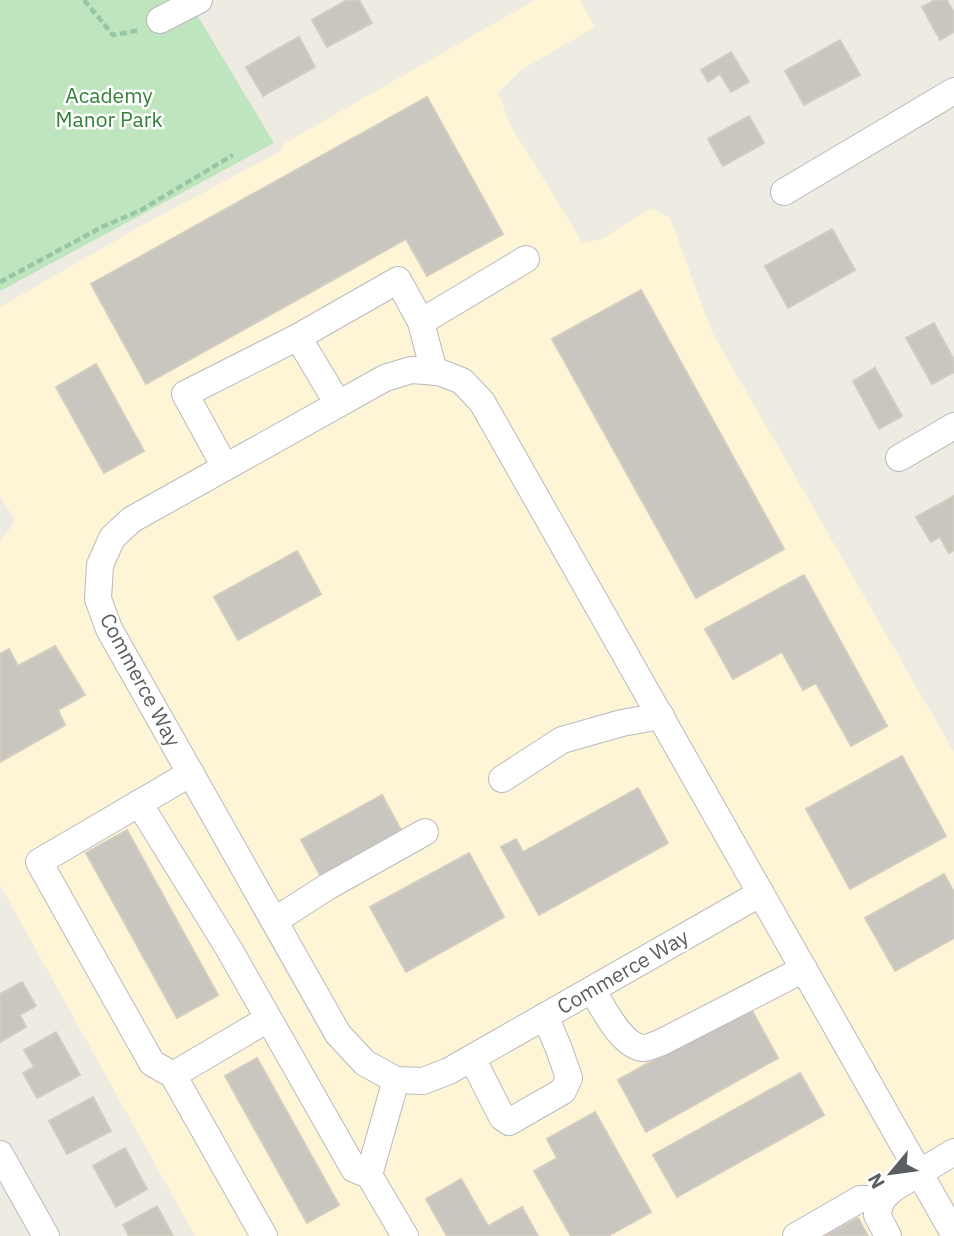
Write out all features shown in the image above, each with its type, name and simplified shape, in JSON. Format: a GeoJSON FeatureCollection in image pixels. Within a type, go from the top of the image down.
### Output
{"type":"FeatureCollection","features":[{"type":"Feature","properties":{"kind":"street"},"geometry":{"type":"LineString","coordinates":[[160,20],[199,0]]}},
{"type":"Feature","properties":{"kind":"street"},"geometry":{"type":"LineString","coordinates":[[784,191],[954,92]]}},
{"type":"Feature","properties":{"kind":"street"},"geometry":{"type":"LineString","coordinates":[[421,322],[526,259]]}},
{"type":"Feature","properties":{"kind":"street"},"geometry":{"type":"LineString","coordinates":[[225,467],[185,394],[298,337],[398,279],[421,322],[434,372]]}},
{"type":"Feature","properties":{"kind":"street"},"geometry":{"type":"LineString","coordinates":[[298,337],[338,404]]}},
{"type":"Feature","properties":{"kind":"street","name":"Commerce Way"},"geometry":{"type":"LineString","coordinates":[[761,893],[449,1071],[423,1081],[396,1080],[365,1063],[338,1034],[110,629],[98,599],[100,565],[112,538],[131,520],[385,378],[411,370],[439,372],[462,381],[482,402],[661,716],[954,1234]]}},
{"type":"Feature","properties":{"kind":"street"},"geometry":{"type":"LineString","coordinates":[[899,458],[954,426]]}},
{"type":"Feature","properties":{"kind":"street"},"geometry":{"type":"LineString","coordinates":[[502,779],[562,740],[622,723],[661,716]]}},
{"type":"Feature","properties":{"kind":"street"},"geometry":{"type":"LineString","coordinates":[[191,773],[38,862],[152,1063],[173,1075],[264,1236]]}},
{"type":"Feature","properties":{"kind":"street"},"geometry":{"type":"LineString","coordinates":[[139,803],[229,949],[354,1169],[369,1175],[405,1236]]}},
{"type":"Feature","properties":{"kind":"street"},"geometry":{"type":"LineString","coordinates":[[274,921],[327,887],[425,832]]}},
{"type":"Feature","properties":{"kind":"street"},"geometry":{"type":"LineString","coordinates":[[592,990],[619,1034],[643,1048],[660,1043],[804,969]]}},
{"type":"Feature","properties":{"kind":"street"},"geometry":{"type":"LineString","coordinates":[[472,1058],[502,1117],[509,1122],[563,1091],[569,1078],[545,1016]]}},
{"type":"Feature","properties":{"kind":"street"},"geometry":{"type":"LineString","coordinates":[[173,1075],[268,1018]]}},
{"type":"Feature","properties":{"kind":"street"},"geometry":{"type":"LineString","coordinates":[[369,1175],[396,1080]]}},
{"type":"Feature","properties":{"kind":"street"},"geometry":{"type":"LineString","coordinates":[[888,1236],[877,1215],[882,1199],[919,1172],[954,1153]]}},
{"type":"Feature","properties":{"kind":"street"},"geometry":{"type":"LineString","coordinates":[[0,1154],[46,1236]]}},
{"type":"Feature","properties":{"kind":"street"},"geometry":{"type":"LineString","coordinates":[[796,1236],[860,1199],[882,1199]]}},
{"type":"Feature","properties":{"kind":"path"},"geometry":{"type":"LineString","coordinates":[[84,0],[113,35],[145,30],[160,20]]}},
{"type":"Feature","properties":{"kind":"path"},"geometry":{"type":"LineString","coordinates":[[0,282],[102,227],[141,210],[233,155]]}},
{"type":"Feature","properties":{"kind":"shaded area"},"geometry":{"type":"Polygon","coordinates":[[[535,0],[580,0],[595,27],[521,70],[498,93],[511,126],[583,243],[602,239],[651,208],[670,218],[712,332],[954,752],[954,1206],[494,395],[472,372],[442,360],[99,535],[86,566],[84,600],[96,634],[325,1041],[355,1073],[389,1091],[755,911],[939,1236],[195,1236],[0,885],[0,542],[12,526],[14,518],[0,496],[0,307],[139,227],[279,152],[285,143],[535,0]]]}},
{"type":"Feature","properties":{"kind":"shaded area"},"geometry":{"type":"Polygon","coordinates":[[[411,383],[434,385],[453,392],[471,410],[743,889],[444,1060],[422,1068],[401,1067],[375,1053],[349,1026],[122,623],[112,596],[113,567],[123,545],[138,529],[389,389],[411,383]]]}},
{"type":"Feature","properties":{"kind":"green space","name":"Academy Manor Park"},"geometry":{"type":"Polygon","coordinates":[[[0,0],[188,0],[274,143],[0,291],[0,0]]]}},
{"type":"Feature","properties":{"kind":"building"},"geometry":{"type":"Polygon","coordinates":[[[347,0],[359,0],[372,23],[327,47],[312,20],[347,0]]]}},
{"type":"Feature","properties":{"kind":"building"},"geometry":{"type":"Polygon","coordinates":[[[935,0],[947,0],[954,13],[954,32],[940,40],[922,7],[935,0]]]}},
{"type":"Feature","properties":{"kind":"building"},"geometry":{"type":"Polygon","coordinates":[[[299,37],[315,67],[263,96],[246,67],[299,37]]]}},
{"type":"Feature","properties":{"kind":"building"},"geometry":{"type":"Polygon","coordinates":[[[840,40],[860,75],[804,105],[785,71],[840,40]]]}},
{"type":"Feature","properties":{"kind":"building"},"geometry":{"type":"Polygon","coordinates":[[[731,52],[749,82],[731,92],[720,74],[708,82],[701,70],[731,52]]]}},
{"type":"Feature","properties":{"kind":"building"},"geometry":{"type":"Polygon","coordinates":[[[427,97],[503,234],[427,276],[406,239],[146,384],[91,284],[427,97]]]}},
{"type":"Feature","properties":{"kind":"building"},"geometry":{"type":"Polygon","coordinates":[[[749,116],[764,143],[723,166],[708,139],[749,116]]]}},
{"type":"Feature","properties":{"kind":"building"},"geometry":{"type":"Polygon","coordinates":[[[832,229],[855,270],[788,308],[765,266],[832,229]]]}},
{"type":"Feature","properties":{"kind":"building"},"geometry":{"type":"Polygon","coordinates":[[[641,290],[784,549],[696,598],[552,339],[641,290]]]}},
{"type":"Feature","properties":{"kind":"building"},"geometry":{"type":"Polygon","coordinates":[[[934,323],[954,360],[954,372],[932,384],[906,338],[934,323]]]}},
{"type":"Feature","properties":{"kind":"building"},"geometry":{"type":"Polygon","coordinates":[[[96,364],[144,451],[104,473],[56,387],[96,364]]]}},
{"type":"Feature","properties":{"kind":"building"},"geometry":{"type":"Polygon","coordinates":[[[875,368],[902,416],[879,429],[853,381],[875,368]]]}},
{"type":"Feature","properties":{"kind":"building"},"geometry":{"type":"Polygon","coordinates":[[[954,496],[954,550],[949,553],[940,537],[931,542],[916,517],[954,496]]]}},
{"type":"Feature","properties":{"kind":"building"},"geometry":{"type":"Polygon","coordinates":[[[297,551],[321,594],[238,640],[214,597],[297,551]]]}},
{"type":"Feature","properties":{"kind":"building"},"geometry":{"type":"Polygon","coordinates":[[[804,575],[887,726],[851,746],[816,683],[803,690],[782,652],[733,679],[705,629],[804,575]]]}},
{"type":"Feature","properties":{"kind":"building"},"geometry":{"type":"Polygon","coordinates":[[[55,646],[85,695],[58,710],[65,725],[0,762],[0,654],[9,649],[18,666],[55,646]]]}},
{"type":"Feature","properties":{"kind":"building"},"geometry":{"type":"Polygon","coordinates":[[[902,756],[946,836],[850,889],[806,809],[902,756]]]}},
{"type":"Feature","properties":{"kind":"building"},"geometry":{"type":"Polygon","coordinates":[[[638,788],[668,843],[539,915],[501,847],[516,839],[523,852],[638,788]]]}},
{"type":"Feature","properties":{"kind":"building"},"geometry":{"type":"Polygon","coordinates":[[[382,795],[401,830],[320,875],[301,840],[382,795]]]}},
{"type":"Feature","properties":{"kind":"building"},"geometry":{"type":"Polygon","coordinates":[[[127,830],[218,995],[177,1018],[86,853],[127,830]]]}},
{"type":"Feature","properties":{"kind":"building"},"geometry":{"type":"Polygon","coordinates":[[[469,853],[504,917],[406,972],[370,907],[469,853]]]}},
{"type":"Feature","properties":{"kind":"building"},"geometry":{"type":"Polygon","coordinates":[[[944,874],[954,892],[954,938],[895,971],[865,918],[944,874]]]}},
{"type":"Feature","properties":{"kind":"building"},"geometry":{"type":"Polygon","coordinates":[[[22,982],[36,1006],[20,1015],[26,1027],[0,1042],[0,994],[22,982]]]}},
{"type":"Feature","properties":{"kind":"building"},"geometry":{"type":"Polygon","coordinates":[[[750,1007],[778,1058],[646,1132],[618,1080],[750,1007]]]}},
{"type":"Feature","properties":{"kind":"building"},"geometry":{"type":"Polygon","coordinates":[[[56,1032],[80,1075],[37,1098],[23,1073],[34,1067],[24,1050],[56,1032]]]}},
{"type":"Feature","properties":{"kind":"building"},"geometry":{"type":"Polygon","coordinates":[[[257,1058],[339,1205],[307,1223],[225,1076],[257,1058]]]}},
{"type":"Feature","properties":{"kind":"building"},"geometry":{"type":"Polygon","coordinates":[[[800,1073],[824,1115],[677,1197],[653,1155],[800,1073]]]}},
{"type":"Feature","properties":{"kind":"building"},"geometry":{"type":"Polygon","coordinates":[[[93,1097],[111,1131],[67,1154],[49,1121],[93,1097]]]}},
{"type":"Feature","properties":{"kind":"building"},"geometry":{"type":"Polygon","coordinates":[[[595,1112],[651,1212],[608,1236],[571,1236],[534,1171],[557,1158],[547,1139],[595,1112]]]}},
{"type":"Feature","properties":{"kind":"building"},"geometry":{"type":"Polygon","coordinates":[[[125,1148],[147,1189],[116,1207],[93,1166],[125,1148]]]}},
{"type":"Feature","properties":{"kind":"building"},"geometry":{"type":"Polygon","coordinates":[[[461,1179],[488,1226],[522,1207],[538,1236],[447,1236],[426,1199],[461,1179]]]}},
{"type":"Feature","properties":{"kind":"building"},"geometry":{"type":"Polygon","coordinates":[[[157,1206],[173,1236],[129,1236],[123,1225],[157,1206]]]}},
{"type":"Feature","properties":{"kind":"building"},"geometry":{"type":"Polygon","coordinates":[[[858,1218],[868,1236],[825,1236],[858,1218]]]}}]}
